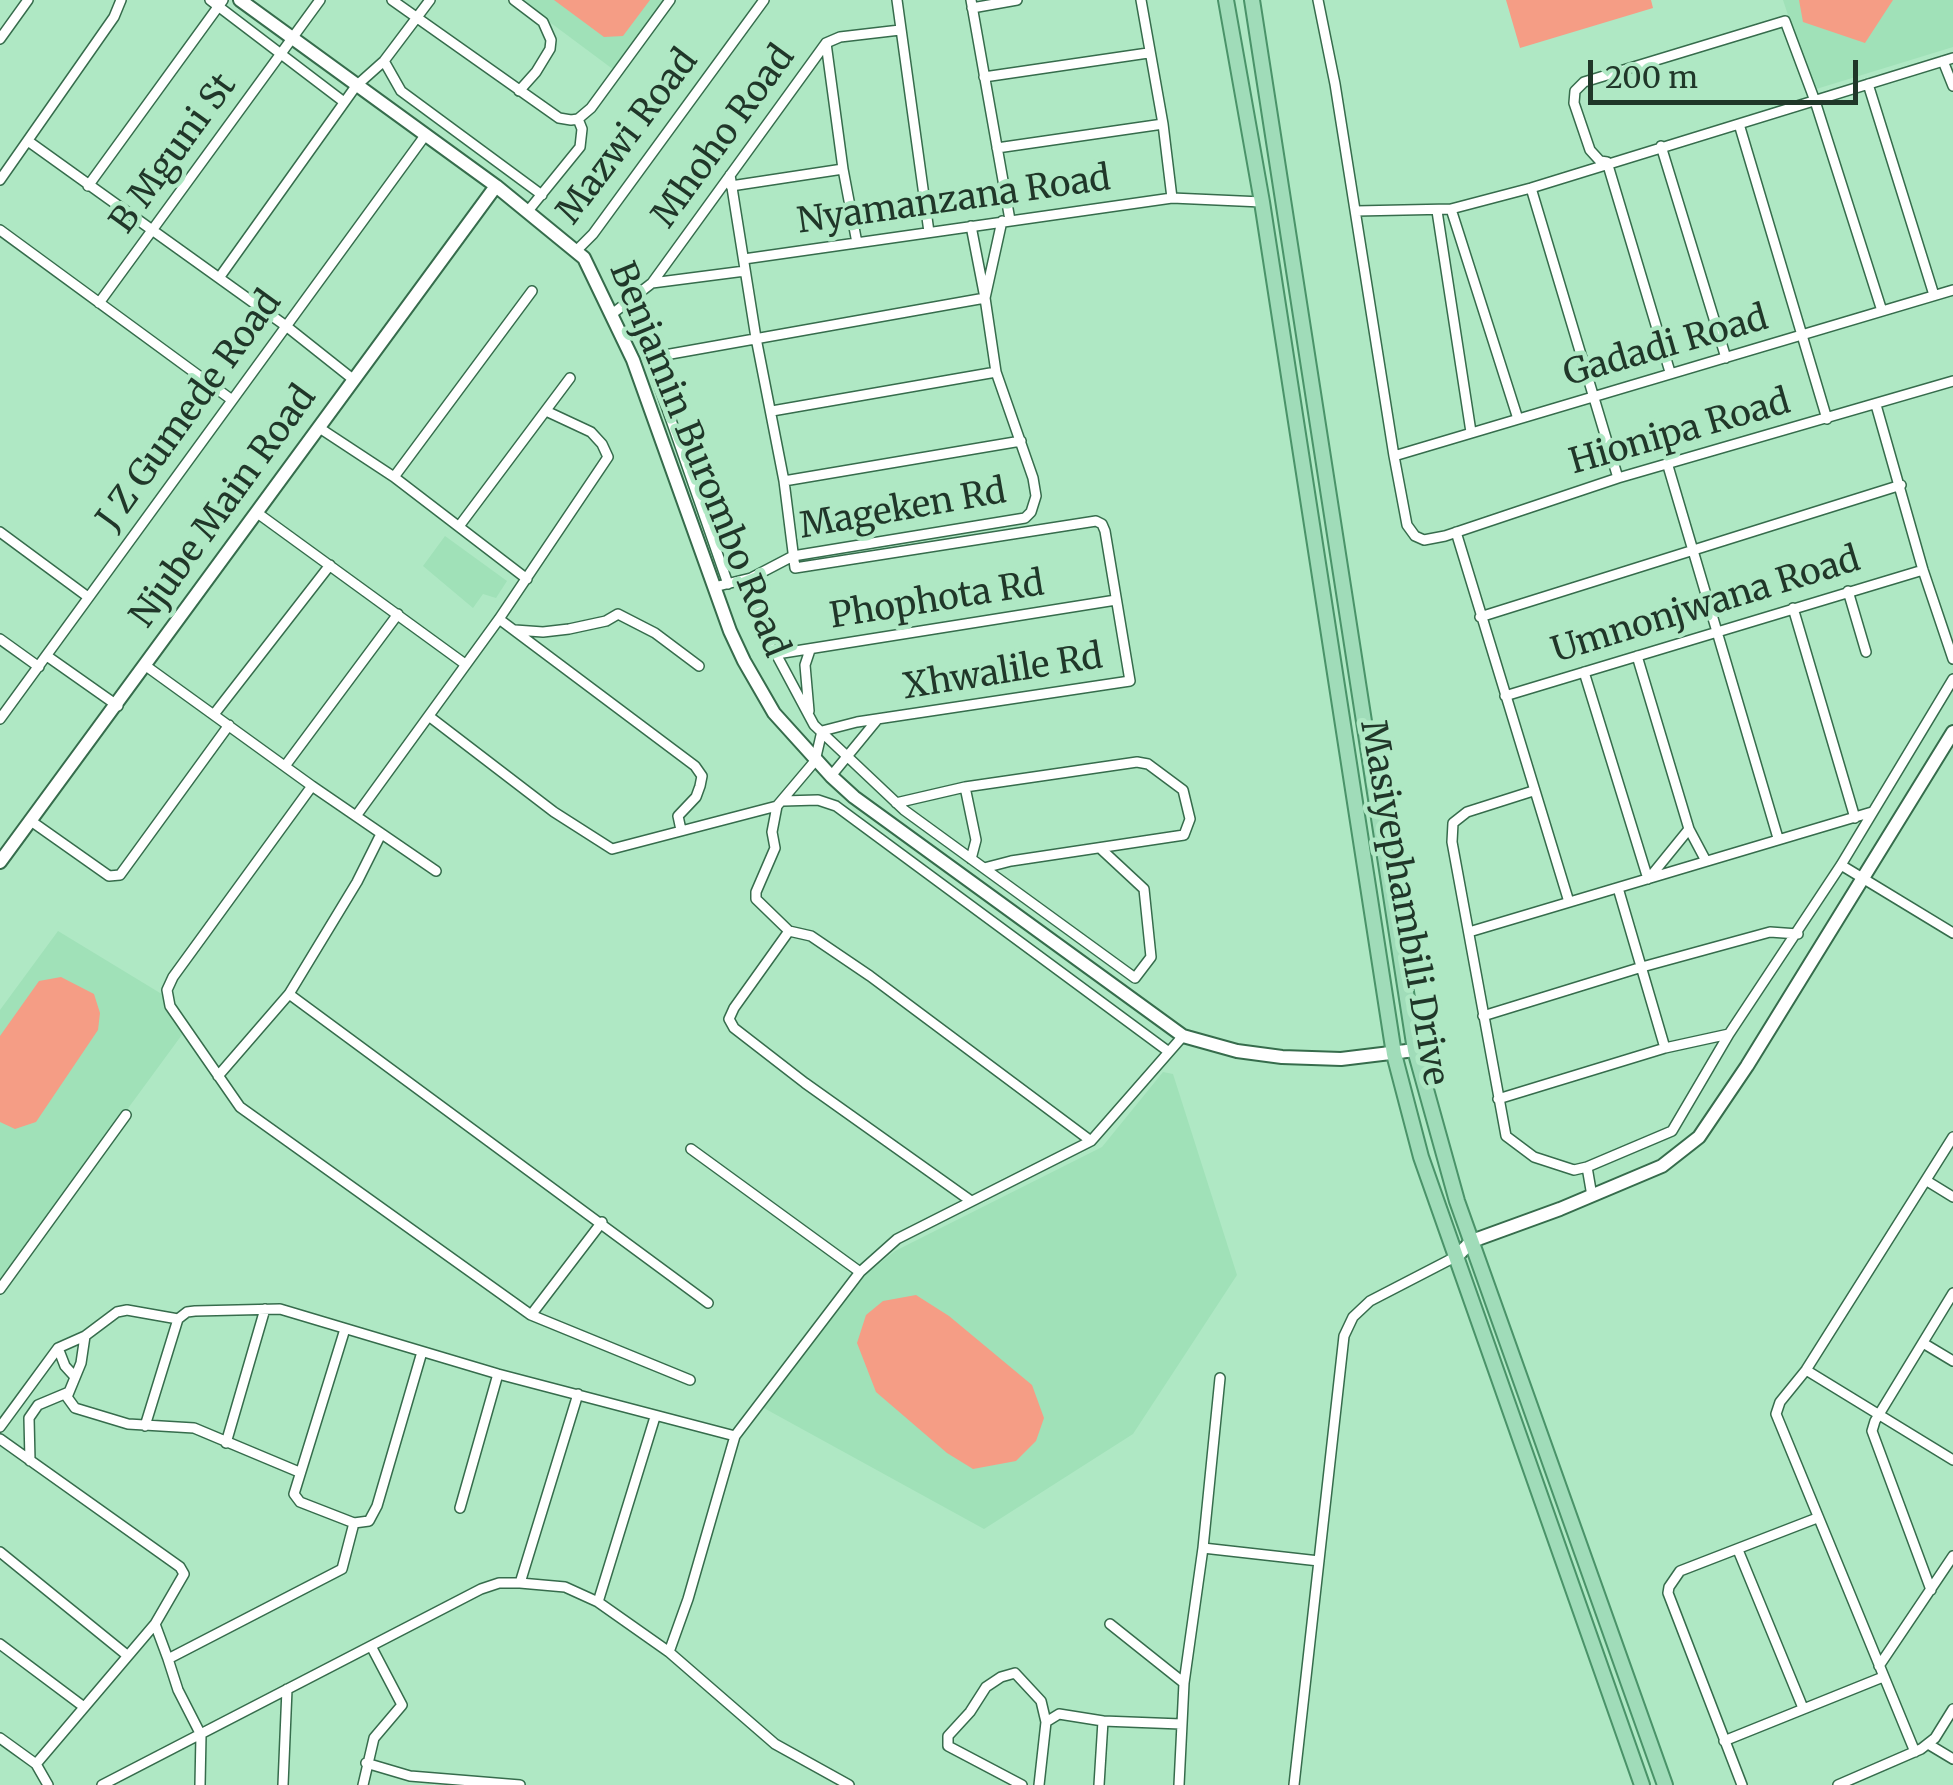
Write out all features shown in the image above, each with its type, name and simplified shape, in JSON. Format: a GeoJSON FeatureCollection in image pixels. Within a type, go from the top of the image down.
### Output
{"type":"FeatureCollection","features":[{"type":"Feature","properties":{"kind":"main road","name":"Masiyephambili Drive"},"geometry":{"type":"LineString","coordinates":[[1226,0],[1262,202],[1394,1054],[1421,1157],[1642,1785]]}},
{"type":"Feature","properties":{"kind":"main road","name":"Masiyephambili Drive"},"geometry":{"type":"LineString","coordinates":[[1252,0],[1415,1050],[1440,1150],[1664,1785]]}},
{"type":"Feature","properties":{"kind":"street"},"geometry":{"type":"LineString","coordinates":[[0,39],[28,0]]}},
{"type":"Feature","properties":{"kind":"street"},"geometry":{"type":"LineString","coordinates":[[0,180],[114,18],[121,0]]}},
{"type":"Feature","properties":{"kind":"street","name":"Benjamin Burombo Road"},"geometry":{"type":"LineString","coordinates":[[240,0],[496,186],[584,258],[632,360],[721,585],[730,631],[774,713],[830,776],[1183,1036],[1237,1051],[1282,1057],[1341,1058],[1415,1050]]}},
{"type":"Feature","properties":{"kind":"street","name":"B Mguni St"},"geometry":{"type":"LineString","coordinates":[[99,303],[320,0]]}},
{"type":"Feature","properties":{"kind":"street"},"geometry":{"type":"LineString","coordinates":[[392,0],[559,118],[578,119],[591,108],[670,0]]}},
{"type":"Feature","properties":{"kind":"street"},"geometry":{"type":"LineString","coordinates":[[219,278],[356,86],[384,61],[430,0]]}},
{"type":"Feature","properties":{"kind":"street"},"geometry":{"type":"LineString","coordinates":[[514,0],[543,22],[550,40],[550,49],[536,72],[519,90]]}},
{"type":"Feature","properties":{"kind":"street","name":"Mazwi Road"},"geometry":{"type":"LineString","coordinates":[[584,258],[577,250],[594,234],[764,0]]}},
{"type":"Feature","properties":{"kind":"street"},"geometry":{"type":"LineString","coordinates":[[896,0],[929,232]]}},
{"type":"Feature","properties":{"kind":"street"},"geometry":{"type":"LineString","coordinates":[[985,298],[1006,220],[971,4],[1017,0]]}},
{"type":"Feature","properties":{"kind":"street"},"geometry":{"type":"LineString","coordinates":[[1141,0],[1164,124],[1172,198]]}},
{"type":"Feature","properties":{"kind":"street"},"geometry":{"type":"LineString","coordinates":[[1318,0],[1394,456]]}},
{"type":"Feature","properties":{"kind":"street"},"geometry":{"type":"LineString","coordinates":[[88,186],[217,2],[344,102]]}},
{"type":"Feature","properties":{"kind":"street"},"geometry":{"type":"LineString","coordinates":[[1607,162],[1600,161],[1590,150],[1574,103],[1578,86],[1785,21],[1815,101],[1882,311]]}},
{"type":"Feature","properties":{"kind":"street","name":"Mhoho Road"},"geometry":{"type":"LineString","coordinates":[[612,314],[652,283],[826,42],[900,30]]}},
{"type":"Feature","properties":{"kind":"street"},"geometry":{"type":"LineString","coordinates":[[826,42],[843,169],[858,243]]}},
{"type":"Feature","properties":{"kind":"street"},"geometry":{"type":"LineString","coordinates":[[984,77],[1148,53]]}},
{"type":"Feature","properties":{"kind":"street"},"geometry":{"type":"LineString","coordinates":[[1356,211],[1451,209],[1532,188],[1948,59],[1953,86]]}},
{"type":"Feature","properties":{"kind":"street"},"geometry":{"type":"LineString","coordinates":[[384,61],[400,91],[542,195]]}},
{"type":"Feature","properties":{"kind":"street"},"geometry":{"type":"LineString","coordinates":[[1868,84],[1934,295]]}},
{"type":"Feature","properties":{"kind":"street"},"geometry":{"type":"LineString","coordinates":[[528,211],[580,147],[578,119]]}},
{"type":"Feature","properties":{"kind":"street"},"geometry":{"type":"LineString","coordinates":[[997,148],[1164,124]]}},
{"type":"Feature","properties":{"kind":"street"},"geometry":{"type":"LineString","coordinates":[[1739,124],[1827,419]]}},
{"type":"Feature","properties":{"kind":"street","name":"J Z Gumede Road"},"geometry":{"type":"LineString","coordinates":[[0,719],[424,136]]}},
{"type":"Feature","properties":{"kind":"street"},"geometry":{"type":"LineString","coordinates":[[28,140],[286,326],[354,380]]}},
{"type":"Feature","properties":{"kind":"street"},"geometry":{"type":"LineString","coordinates":[[1661,146],[1726,358]]}},
{"type":"Feature","properties":{"kind":"street"},"geometry":{"type":"LineString","coordinates":[[1607,162],[1670,372]]}},
{"type":"Feature","properties":{"kind":"street"},"geometry":{"type":"LineString","coordinates":[[793,556],[784,481],[730,180],[843,169]]}},
{"type":"Feature","properties":{"kind":"street","name":"Njube Main Road"},"geometry":{"type":"LineString","coordinates":[[0,862],[496,186]]}},
{"type":"Feature","properties":{"kind":"street"},"geometry":{"type":"LineString","coordinates":[[1532,188],[1618,478]]}},
{"type":"Feature","properties":{"kind":"street","name":"Nyamanzana Road"},"geometry":{"type":"LineString","coordinates":[[744,260],[1172,198],[1262,202]]}},
{"type":"Feature","properties":{"kind":"street"},"geometry":{"type":"LineString","coordinates":[[1451,209],[1518,419]]}},
{"type":"Feature","properties":{"kind":"street"},"geometry":{"type":"LineString","coordinates":[[1437,211],[1472,432]]}},
{"type":"Feature","properties":{"kind":"street"},"geometry":{"type":"LineString","coordinates":[[784,481],[1021,441],[996,372],[971,226]]}},
{"type":"Feature","properties":{"kind":"street"},"geometry":{"type":"LineString","coordinates":[[0,230],[232,400]]}},
{"type":"Feature","properties":{"kind":"street"},"geometry":{"type":"LineString","coordinates":[[652,283],[745,271]]}},
{"type":"Feature","properties":{"kind":"street"},"geometry":{"type":"LineString","coordinates":[[394,477],[532,290]]}},
{"type":"Feature","properties":{"kind":"street","name":"Gadadi Road"},"geometry":{"type":"LineString","coordinates":[[1394,456],[1953,290]]}},
{"type":"Feature","properties":{"kind":"street"},"geometry":{"type":"LineString","coordinates":[[648,358],[985,298]]}},
{"type":"Feature","properties":{"kind":"street"},"geometry":{"type":"LineString","coordinates":[[630,302],[721,585]]}},
{"type":"Feature","properties":{"kind":"street"},"geometry":{"type":"LineString","coordinates":[[772,411],[996,372]]}},
{"type":"Feature","properties":{"kind":"street"},"geometry":{"type":"LineString","coordinates":[[460,526],[570,378]]}},
{"type":"Feature","properties":{"kind":"street","name":"Hionipa Road"},"geometry":{"type":"LineString","coordinates":[[1394,456],[1406,525],[1424,540],[1618,478],[1953,381]]}},
{"type":"Feature","properties":{"kind":"street"},"geometry":{"type":"LineString","coordinates":[[1876,405],[1953,659]]}},
{"type":"Feature","properties":{"kind":"street"},"geometry":{"type":"LineString","coordinates":[[356,816],[499,619],[608,457],[591,432],[546,411]]}},
{"type":"Feature","properties":{"kind":"street"},"geometry":{"type":"LineString","coordinates":[[318,427],[394,477],[527,579]]}},
{"type":"Feature","properties":{"kind":"street","name":"Mageken Rd"},"geometry":{"type":"LineString","coordinates":[[721,585],[751,578],[793,556],[1025,518],[1036,496],[1021,441]]}},
{"type":"Feature","properties":{"kind":"street"},"geometry":{"type":"LineString","coordinates":[[1668,466],[1778,838]]}},
{"type":"Feature","properties":{"kind":"street"},"geometry":{"type":"LineString","coordinates":[[1480,617],[1901,485]]}},
{"type":"Feature","properties":{"kind":"street"},"geometry":{"type":"LineString","coordinates":[[256,512],[465,664]]}},
{"type":"Feature","properties":{"kind":"street","name":"Xhwalile Rd"},"geometry":{"type":"LineString","coordinates":[[793,556],[798,569],[1096,521],[1105,531],[1130,681],[840,725],[822,732]]}},
{"type":"Feature","properties":{"kind":"street"},"geometry":{"type":"LineString","coordinates":[[0,532],[88,597]]}},
{"type":"Feature","properties":{"kind":"street"},"geometry":{"type":"LineString","coordinates":[[1456,532],[1569,902]]}},
{"type":"Feature","properties":{"kind":"street"},"geometry":{"type":"LineString","coordinates":[[215,713],[330,565]]}},
{"type":"Feature","properties":{"kind":"street","name":"Umnonjwana Road"},"geometry":{"type":"LineString","coordinates":[[1505,696],[1923,570]]}},
{"type":"Feature","properties":{"kind":"street"},"geometry":{"type":"LineString","coordinates":[[751,578],[772,650],[822,732],[896,802],[1135,978],[1151,957],[1144,889],[1101,849]]}},
{"type":"Feature","properties":{"kind":"street"},"geometry":{"type":"LineString","coordinates":[[1848,591],[1866,652]]}},
{"type":"Feature","properties":{"kind":"street","name":"Phophota Rd"},"geometry":{"type":"LineString","coordinates":[[772,650],[810,650],[1116,600]]}},
{"type":"Feature","properties":{"kind":"street"},"geometry":{"type":"LineString","coordinates":[[1793,608],[1856,818]]}},
{"type":"Feature","properties":{"kind":"street"},"geometry":{"type":"LineString","coordinates":[[285,766],[398,614]]}},
{"type":"Feature","properties":{"kind":"street"},"geometry":{"type":"LineString","coordinates":[[512,629],[569,629],[618,614],[655,633],[699,666]]}},
{"type":"Feature","properties":{"kind":"street"},"geometry":{"type":"LineString","coordinates":[[499,619],[696,766],[702,776],[700,786],[696,797],[678,816],[681,830]]}},
{"type":"Feature","properties":{"kind":"street"},"geometry":{"type":"LineString","coordinates":[[0,639],[39,666]]}},
{"type":"Feature","properties":{"kind":"street"},"geometry":{"type":"LineString","coordinates":[[810,650],[806,665],[810,718]]}},
{"type":"Feature","properties":{"kind":"street"},"geometry":{"type":"LineString","coordinates":[[47,656],[118,706]]}},
{"type":"Feature","properties":{"kind":"street"},"geometry":{"type":"LineString","coordinates":[[1637,656],[1690,829],[1706,861]]}},
{"type":"Feature","properties":{"kind":"street"},"geometry":{"type":"LineString","coordinates":[[146,666],[436,871]]}},
{"type":"Feature","properties":{"kind":"street"},"geometry":{"type":"LineString","coordinates":[[1584,672],[1648,879]]}},
{"type":"Feature","properties":{"kind":"street"},"geometry":{"type":"LineString","coordinates":[[1534,791],[1468,812],[1453,823],[1452,842],[1506,1136],[1547,1162],[1574,1170],[1672,1131],[1953,680]]}},
{"type":"Feature","properties":{"kind":"street"},"geometry":{"type":"LineString","coordinates":[[430,717],[554,812],[612,849],[780,803],[818,800],[836,806],[1169,1052]]}},
{"type":"Feature","properties":{"kind":"street"},"geometry":{"type":"LineString","coordinates":[[830,776],[877,720]]}},
{"type":"Feature","properties":{"kind":"street"},"geometry":{"type":"LineString","coordinates":[[31,821],[110,876],[120,875],[229,725]]}},
{"type":"Feature","properties":{"kind":"street"},"geometry":{"type":"LineString","coordinates":[[822,732],[816,762],[780,803],[772,832],[775,848],[756,899],[789,931],[810,936],[870,976],[1091,1140]]}},
{"type":"Feature","properties":{"kind":"street"},"geometry":{"type":"LineString","coordinates":[[1294,1785],[1348,1324],[1380,1294],[1457,1256],[1472,1241],[1662,1166],[1708,1127],[1953,732]]}},
{"type":"Feature","properties":{"kind":"street"},"geometry":{"type":"LineString","coordinates":[[896,802],[965,786],[1142,762],[1182,790],[1190,818],[1184,834],[1012,860],[984,868]]}},
{"type":"Feature","properties":{"kind":"street"},"geometry":{"type":"LineString","coordinates":[[312,786],[167,990],[170,1006],[240,1107],[531,1314],[690,1380]]}},
{"type":"Feature","properties":{"kind":"street"},"geometry":{"type":"LineString","coordinates":[[965,786],[976,840],[972,859]]}},
{"type":"Feature","properties":{"kind":"street"},"geometry":{"type":"LineString","coordinates":[[1469,932],[1872,812]]}},
{"type":"Feature","properties":{"kind":"street"},"geometry":{"type":"LineString","coordinates":[[1648,879],[1690,829]]}},
{"type":"Feature","properties":{"kind":"street"},"geometry":{"type":"LineString","coordinates":[[218,1076],[289,994],[381,834]]}},
{"type":"Feature","properties":{"kind":"street"},"geometry":{"type":"LineString","coordinates":[[1841,865],[1953,933]]}},
{"type":"Feature","properties":{"kind":"street"},"geometry":{"type":"LineString","coordinates":[[1618,888],[1665,1048]]}},
{"type":"Feature","properties":{"kind":"street"},"geometry":{"type":"LineString","coordinates":[[789,931],[734,1008],[729,1019],[734,1028],[805,1084],[971,1201]]}},
{"type":"Feature","properties":{"kind":"street"},"geometry":{"type":"LineString","coordinates":[[1483,1016],[1642,966],[1770,932],[1798,934]]}},
{"type":"Feature","properties":{"kind":"street"},"geometry":{"type":"LineString","coordinates":[[289,994],[708,1302]]}},
{"type":"Feature","properties":{"kind":"street"},"geometry":{"type":"LineString","coordinates":[[1498,1099],[1665,1048],[1729,1034]]}},
{"type":"Feature","properties":{"kind":"street"},"geometry":{"type":"LineString","coordinates":[[669,1652],[735,1436],[860,1272],[897,1239],[1091,1140],[1106,1128],[1183,1036]]}},
{"type":"Feature","properties":{"kind":"street"},"geometry":{"type":"LineString","coordinates":[[0,1289],[126,1115]]}},
{"type":"Feature","properties":{"kind":"street"},"geometry":{"type":"LineString","coordinates":[[1915,1752],[1776,1414],[1780,1402],[1806,1370],[1953,1137]]}},
{"type":"Feature","properties":{"kind":"street"},"geometry":{"type":"LineString","coordinates":[[692,1149],[860,1272]]}},
{"type":"Feature","properties":{"kind":"street"},"geometry":{"type":"LineString","coordinates":[[1588,1167],[1592,1196]]}},
{"type":"Feature","properties":{"kind":"street"},"geometry":{"type":"LineString","coordinates":[[1927,1181],[1953,1197]]}},
{"type":"Feature","properties":{"kind":"street"},"geometry":{"type":"LineString","coordinates":[[531,1314],[602,1222]]}},
{"type":"Feature","properties":{"kind":"street"},"geometry":{"type":"LineString","coordinates":[[1931,1590],[1872,1431],[1953,1292]]}},
{"type":"Feature","properties":{"kind":"street"},"geometry":{"type":"LineString","coordinates":[[145,1426],[181,1314],[265,1309],[735,1436]]}},
{"type":"Feature","properties":{"kind":"street"},"geometry":{"type":"LineString","coordinates":[[226,1443],[265,1309]]}},
{"type":"Feature","properties":{"kind":"street"},"geometry":{"type":"LineString","coordinates":[[0,1427],[58,1348],[127,1310],[178,1319]]}},
{"type":"Feature","properties":{"kind":"street"},"geometry":{"type":"LineString","coordinates":[[345,1329],[294,1494],[300,1502],[354,1522],[369,1521],[377,1506],[422,1352]]}},
{"type":"Feature","properties":{"kind":"street"},"geometry":{"type":"LineString","coordinates":[[85,1336],[68,1392],[68,1402],[75,1408],[145,1426],[194,1428],[299,1472]]}},
{"type":"Feature","properties":{"kind":"street"},"geometry":{"type":"LineString","coordinates":[[1923,1343],[1953,1361]]}},
{"type":"Feature","properties":{"kind":"street"},"geometry":{"type":"LineString","coordinates":[[58,1348],[75,1378]]}},
{"type":"Feature","properties":{"kind":"street"},"geometry":{"type":"LineString","coordinates":[[1806,1370],[1953,1460]]}},
{"type":"Feature","properties":{"kind":"street"},"geometry":{"type":"LineString","coordinates":[[460,1508],[498,1374]]}},
{"type":"Feature","properties":{"kind":"street"},"geometry":{"type":"LineString","coordinates":[[1178,1785],[1184,1682],[1204,1548],[1220,1378]]}},
{"type":"Feature","properties":{"kind":"street"},"geometry":{"type":"LineString","coordinates":[[30,1461],[29,1418],[38,1405],[68,1392]]}},
{"type":"Feature","properties":{"kind":"street"},"geometry":{"type":"LineString","coordinates":[[520,1583],[578,1394]]}},
{"type":"Feature","properties":{"kind":"street"},"geometry":{"type":"LineString","coordinates":[[598,1602],[654,1417]]}},
{"type":"Feature","properties":{"kind":"street"},"geometry":{"type":"LineString","coordinates":[[0,1439],[183,1570],[182,1580],[155,1624],[36,1764]]}},
{"type":"Feature","properties":{"kind":"street"},"geometry":{"type":"LineString","coordinates":[[1742,1785],[1668,1593],[1670,1581],[1680,1572],[1817,1518]]}},
{"type":"Feature","properties":{"kind":"street"},"geometry":{"type":"LineString","coordinates":[[168,1659],[342,1569],[354,1522]]}},
{"type":"Feature","properties":{"kind":"street"},"geometry":{"type":"LineString","coordinates":[[1204,1548],[1318,1562]]}},
{"type":"Feature","properties":{"kind":"street"},"geometry":{"type":"LineString","coordinates":[[1738,1550],[1803,1708]]}},
{"type":"Feature","properties":{"kind":"street"},"geometry":{"type":"LineString","coordinates":[[0,1552],[128,1656]]}},
{"type":"Feature","properties":{"kind":"street"},"geometry":{"type":"LineString","coordinates":[[1879,1666],[1953,1556]]}},
{"type":"Feature","properties":{"kind":"street"},"geometry":{"type":"LineString","coordinates":[[102,1785],[481,1589],[520,1583],[565,1587],[598,1602],[669,1652],[775,1744],[848,1785]]}},
{"type":"Feature","properties":{"kind":"street"},"geometry":{"type":"LineString","coordinates":[[155,1624],[178,1690],[201,1736],[200,1785]]}},
{"type":"Feature","properties":{"kind":"street"},"geometry":{"type":"LineString","coordinates":[[1110,1624],[1184,1682]]}},
{"type":"Feature","properties":{"kind":"street"},"geometry":{"type":"LineString","coordinates":[[0,1644],[84,1706]]}},
{"type":"Feature","properties":{"kind":"street"},"geometry":{"type":"LineString","coordinates":[[363,1785],[377,1733],[402,1705],[371,1646]]}},
{"type":"Feature","properties":{"kind":"street"},"geometry":{"type":"LineString","coordinates":[[1022,1785],[948,1746],[948,1736],[986,1687],[1015,1673],[1041,1701],[1046,1722],[1039,1785]]}},
{"type":"Feature","properties":{"kind":"street"},"geometry":{"type":"LineString","coordinates":[[1724,1741],[1883,1678]]}},
{"type":"Feature","properties":{"kind":"street"},"geometry":{"type":"LineString","coordinates":[[283,1785],[287,1689]]}},
{"type":"Feature","properties":{"kind":"street"},"geometry":{"type":"LineString","coordinates":[[1838,1785],[1928,1744],[1953,1709]]}},
{"type":"Feature","properties":{"kind":"street"},"geometry":{"type":"LineString","coordinates":[[1046,1722],[1060,1714],[1073,1714],[1103,1722],[1181,1724]]}},
{"type":"Feature","properties":{"kind":"street"},"geometry":{"type":"LineString","coordinates":[[1098,1785],[1103,1722]]}},
{"type":"Feature","properties":{"kind":"street"},"geometry":{"type":"LineString","coordinates":[[0,1738],[36,1764],[48,1785]]}},
{"type":"Feature","properties":{"kind":"street"},"geometry":{"type":"LineString","coordinates":[[1928,1744],[1953,1759]]}},
{"type":"Feature","properties":{"kind":"street"},"geometry":{"type":"LineString","coordinates":[[366,1763],[410,1776],[520,1785]]}},
{"type":"Feature","properties":{"kind":"shaded area"},"geometry":{"type":"Polygon","coordinates":[[[520,0],[665,0],[614,70],[520,0]]]}},
{"type":"Feature","properties":{"kind":"shaded area"},"geometry":{"type":"Polygon","coordinates":[[[554,0],[650,0],[623,36],[604,37],[554,0]]]}},
{"type":"Feature","properties":{"kind":"shaded area"},"geometry":{"type":"Polygon","coordinates":[[[1506,0],[1651,0],[1653,8],[1520,48],[1506,0]]]}},
{"type":"Feature","properties":{"kind":"shaded area"},"geometry":{"type":"Polygon","coordinates":[[[1783,0],[1953,0],[1953,47],[1813,90],[1783,0]]]}},
{"type":"Feature","properties":{"kind":"shaded area"},"geometry":{"type":"Polygon","coordinates":[[[1799,0],[1893,0],[1865,43],[1803,22],[1799,0]]]}},
{"type":"Feature","properties":{"kind":"shaded area"},"geometry":{"type":"Polygon","coordinates":[[[445,536],[507,581],[496,598],[483,594],[473,608],[423,566],[445,536]]]}},
{"type":"Feature","properties":{"kind":"shaded area"},"geometry":{"type":"Polygon","coordinates":[[[58,931],[165,996],[184,1032],[0,1283],[0,1010],[58,931]]]}},
{"type":"Feature","properties":{"kind":"shaded area"},"geometry":{"type":"Polygon","coordinates":[[[61,977],[94,994],[100,1013],[98,1030],[36,1122],[15,1129],[0,1122],[0,1036],[39,981],[61,977]]]}},
{"type":"Feature","properties":{"kind":"shaded area"},"geometry":{"type":"Polygon","coordinates":[[[1163,1072],[1173,1074],[1237,1275],[1133,1434],[984,1529],[762,1407],[867,1273],[895,1251],[1102,1147],[1163,1072]]]}},
{"type":"Feature","properties":{"kind":"shaded area"},"geometry":{"type":"Polygon","coordinates":[[[916,1295],[949,1316],[1032,1385],[1044,1418],[1036,1441],[1016,1461],[973,1469],[947,1453],[876,1392],[857,1343],[866,1315],[883,1301],[916,1295]]]}}]}
